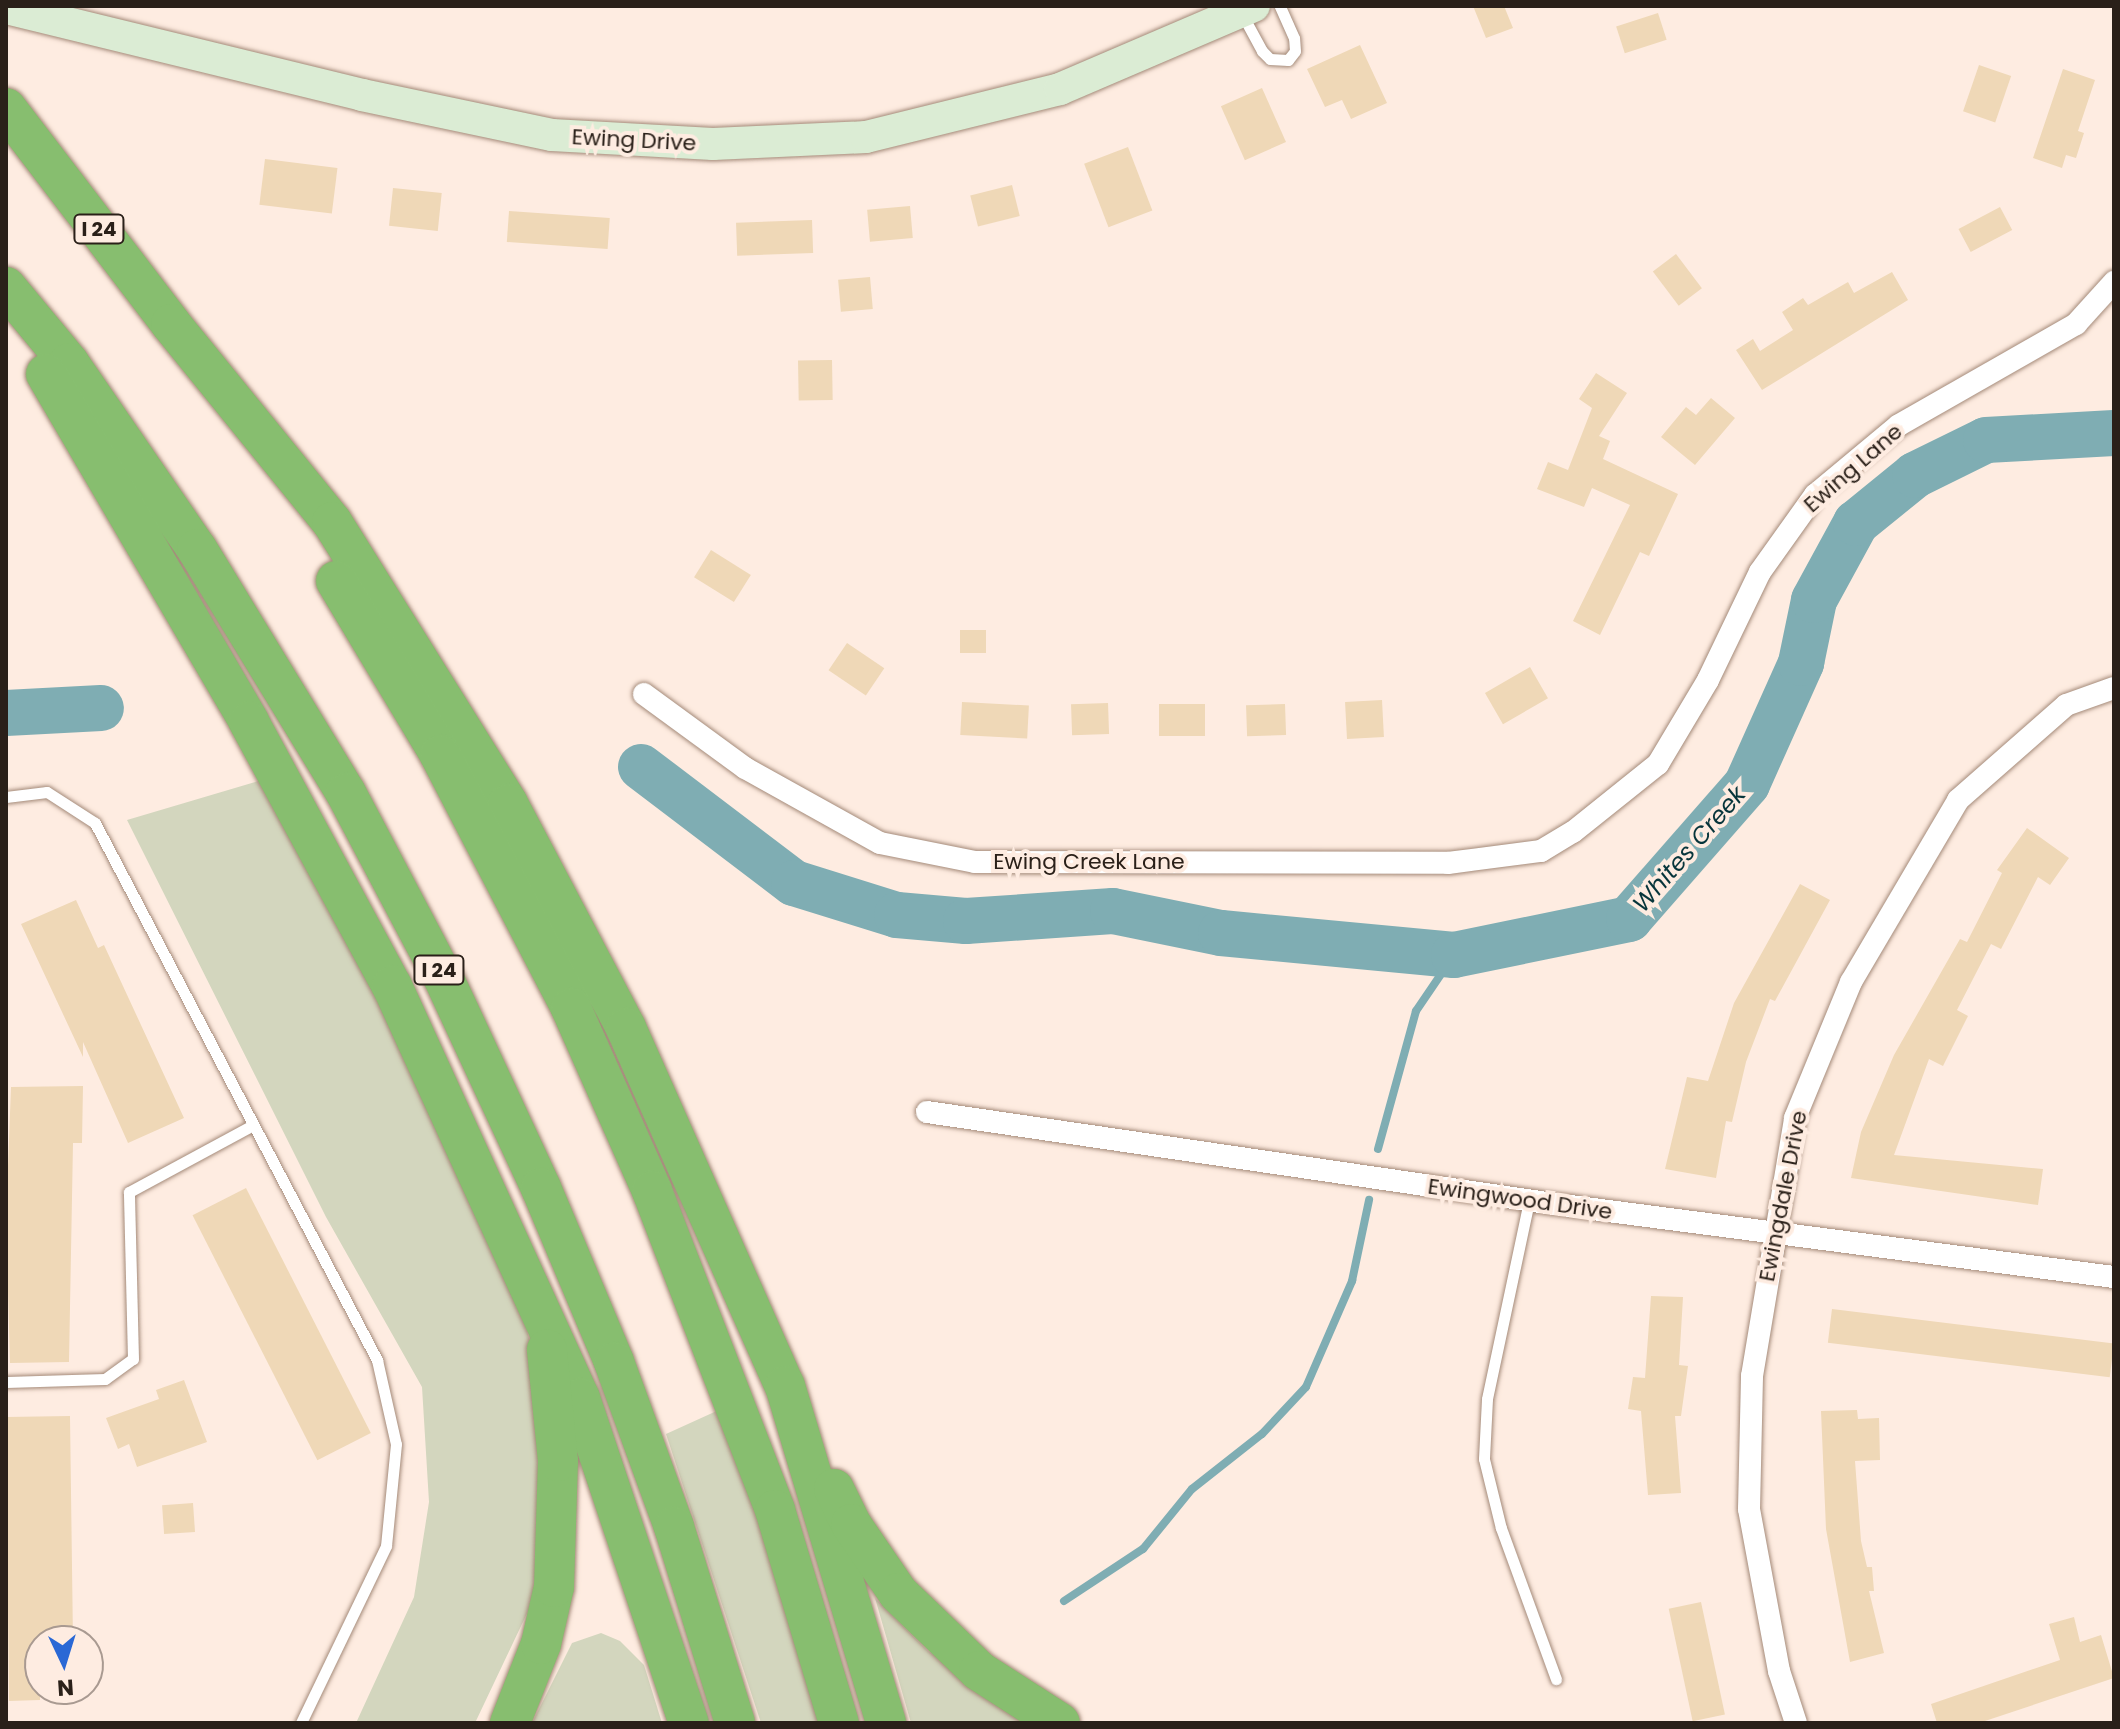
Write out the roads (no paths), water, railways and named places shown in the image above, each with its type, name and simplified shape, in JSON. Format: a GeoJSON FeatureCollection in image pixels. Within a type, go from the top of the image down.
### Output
{"type":"FeatureCollection","features":[{"type":"Feature","properties":{"kind":"highway","name":"I 24"},"geometry":{"type":"LineString","coordinates":[[17,120],[171,324],[343,590],[440,755],[571,1008],[718,1356],[775,1510],[839,1723]]}},
{"type":"Feature","properties":{"kind":"highway","name":"I 24"},"geometry":{"type":"LineString","coordinates":[[6,287],[69,363],[197,549],[346,793],[444,979],[541,1188],[614,1362],[674,1527],[735,1723]]}},
{"type":"Feature","properties":{"kind":"highway"},"geometry":{"type":"LineString","coordinates":[[6,310],[226,681],[392,986],[543,1310],[644,1579],[689,1723]]}},
{"type":"Feature","properties":{"kind":"highway"},"geometry":{"type":"LineString","coordinates":[[171,324],[332,522],[508,804],[626,1028],[785,1386],[851,1524],[898,1593],[979,1671],[1060,1723]]}},
{"type":"Feature","properties":{"kind":"highway"},"geometry":{"type":"LineString","coordinates":[[510,1723],[541,1644],[554,1587],[558,1461],[543,1310]]}},
{"type":"Feature","properties":{"kind":"highway"},"geometry":{"type":"LineString","coordinates":[[785,1386],[886,1723]]}},
{"type":"Feature","properties":{"kind":"street","name":"Ewing Drive"},"geometry":{"type":"LineString","coordinates":[[6,8],[362,95],[552,135],[713,144],[866,137],[1045,93],[1247,9]]}},
{"type":"Feature","properties":{"kind":"street","name":"Ewing Lane"},"geometry":{"type":"LineString","coordinates":[[1573,832],[1658,764],[1708,680],[1760,572],[1815,495],[1899,425],[2076,324],[2114,282]]}},
{"type":"Feature","properties":{"kind":"street","name":"Ewingdale Drive"},"geometry":{"type":"LineString","coordinates":[[1796,1723],[1779,1671],[1749,1509],[1752,1376],[1773,1232],[1795,1118],[1851,982],[1958,800],[2066,705],[2114,688]]}},
{"type":"Feature","properties":{"kind":"street","name":"Ewing Creek Lane"},"geometry":{"type":"LineString","coordinates":[[644,694],[745,768],[880,843],[975,862],[1448,863],[1541,851],[1573,832]]}},
{"type":"Feature","properties":{"kind":"street","name":"Ewingwood Drive"},"geometry":{"type":"LineString","coordinates":[[927,1112],[1529,1201],[2114,1277]]}},
{"type":"Feature","properties":{"kind":"lane"},"geometry":{"type":"LineString","coordinates":[[1247,9],[1262,51],[1270,59],[1288,60],[1295,51],[1294,38],[1280,6]]}},
{"type":"Feature","properties":{"kind":"lane"},"geometry":{"type":"LineString","coordinates":[[6,797],[47,792],[95,823],[377,1360],[396,1444],[386,1546],[301,1723]]}},
{"type":"Feature","properties":{"kind":"lane"},"geometry":{"type":"LineString","coordinates":[[6,1382],[105,1379],[133,1359],[129,1192],[253,1125]]}},
{"type":"Feature","properties":{"kind":"lane"},"geometry":{"type":"LineString","coordinates":[[1529,1201],[1487,1399],[1484,1459],[1501,1528],[1556,1679]]}},
{"type":"Feature","properties":{"kind":"waterway","name":"Whites Creek"},"geometry":{"type":"LineString","coordinates":[[641,767],[794,883],[897,915],[966,921],[1113,911],[1221,933],[1454,955],[1629,919],[1747,784],[1801,663],[1814,600],[1856,523],[1915,475],[1986,440],[2114,433]]}},
{"type":"Feature","properties":{"kind":"waterway"},"geometry":{"type":"LineString","coordinates":[[6,713],[101,708]]}},
{"type":"Feature","properties":{"kind":"waterway"},"geometry":{"type":"LineString","coordinates":[[1378,1149],[1416,1011],[1454,955]]}},
{"type":"Feature","properties":{"kind":"waterway"},"geometry":{"type":"LineString","coordinates":[[1064,1601],[1143,1549],[1192,1489],[1262,1434],[1306,1387],[1352,1281],[1369,1200]]}}]}
